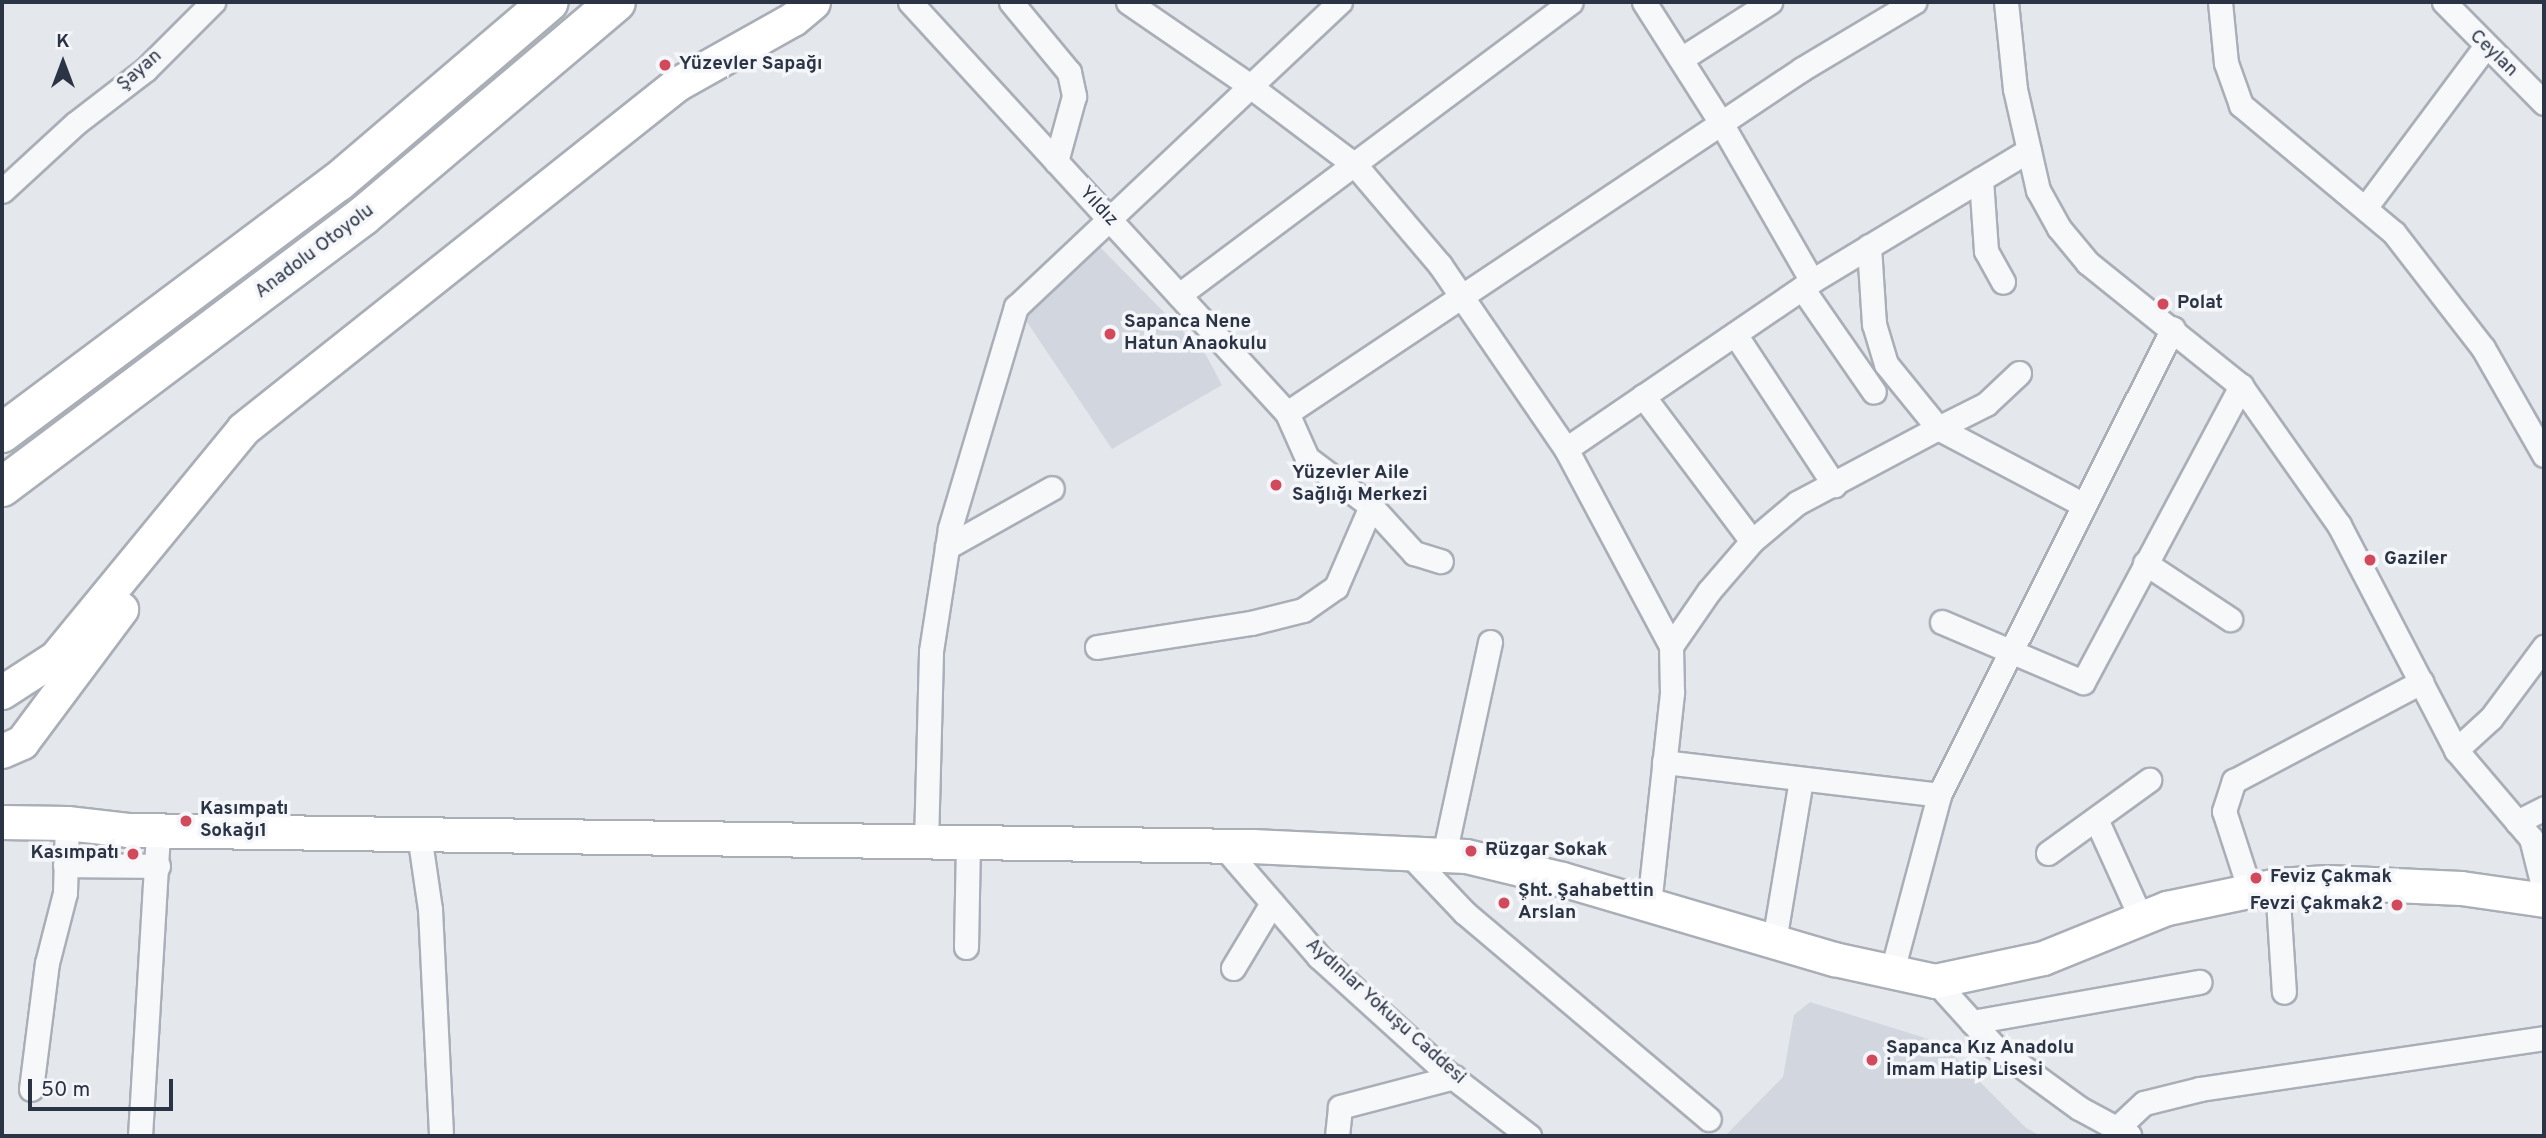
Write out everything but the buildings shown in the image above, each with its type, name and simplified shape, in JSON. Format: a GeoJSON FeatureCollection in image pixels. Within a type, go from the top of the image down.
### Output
{"type":"FeatureCollection","features":[{"type":"Feature","properties":{"kind":"highway"},"geometry":{"type":"LineString","coordinates":[[2,433],[338,182],[549,2]]}},
{"type":"Feature","properties":{"kind":"highway","name":"Anadolu Otoyolu"},"geometry":{"type":"LineString","coordinates":[[2,487],[363,216],[615,2]]}},
{"type":"Feature","properties":{"kind":"street","name":"Şayan"},"geometry":{"type":"LineString","coordinates":[[2,191],[76,123],[146,69],[213,2]]}},
{"type":"Feature","properties":{"kind":"street"},"geometry":{"type":"LineString","coordinates":[[2,692],[56,657],[243,429],[381,315],[677,84],[793,19],[813,2]]}},
{"type":"Feature","properties":{"kind":"street","name":"Yıldız"},"geometry":{"type":"LineString","coordinates":[[910,2],[1287,413],[1307,458],[1371,506],[1414,553],[1441,561]]}},
{"type":"Feature","properties":{"kind":"street"},"geometry":{"type":"LineString","coordinates":[[1011,2],[1069,72],[1074,96],[1056,162]]}},
{"type":"Feature","properties":{"kind":"street"},"geometry":{"type":"LineString","coordinates":[[1128,2],[1251,86],[1356,166],[1461,296],[1566,449],[1671,646],[1672,693],[1649,904]]}},
{"type":"Feature","properties":{"kind":"street"},"geometry":{"type":"LineString","coordinates":[[926,844],[931,651],[947,547],[977,429],[1016,307],[1107,217],[1340,2]]}},
{"type":"Feature","properties":{"kind":"street"},"geometry":{"type":"LineString","coordinates":[[1179,295],[1356,166],[1571,2]]}},
{"type":"Feature","properties":{"kind":"street"},"geometry":{"type":"LineString","coordinates":[[1644,2],[1721,123],[1807,284],[1874,392]]}},
{"type":"Feature","properties":{"kind":"street"},"geometry":{"type":"LineString","coordinates":[[1681,59],[1770,2]]}},
{"type":"Feature","properties":{"kind":"street"},"geometry":{"type":"LineString","coordinates":[[1287,413],[1721,123],[1914,2]]}},
{"type":"Feature","properties":{"kind":"street"},"geometry":{"type":"LineString","coordinates":[[2006,2],[2015,89],[2038,190],[2088,263],[2173,328],[2241,386],[2339,525],[2456,750],[2531,838],[2544,890]]}},
{"type":"Feature","properties":{"kind":"street"},"geometry":{"type":"LineString","coordinates":[[2220,2],[2226,63],[2241,105],[2394,233],[2483,348],[2544,455]]}},
{"type":"Feature","properties":{"kind":"street","name":"Ceylan"},"geometry":{"type":"LineString","coordinates":[[2444,2],[2485,47],[2544,103]]}},
{"type":"Feature","properties":{"kind":"street"},"geometry":{"type":"LineString","coordinates":[[2365,208],[2485,47]]}},
{"type":"Feature","properties":{"kind":"street"},"geometry":{"type":"LineString","coordinates":[[1566,449],[1807,284],[2029,150]]}},
{"type":"Feature","properties":{"kind":"street"},"geometry":{"type":"LineString","coordinates":[[1981,179],[1986,251],[2003,282]]}},
{"type":"Feature","properties":{"kind":"street"},"geometry":{"type":"LineString","coordinates":[[1869,246],[1874,324],[1886,364],[1938,428],[2084,505]]}},
{"type":"Feature","properties":{"kind":"street"},"geometry":{"type":"LineString","coordinates":[[1892,971],[1939,795],[2173,328]]}},
{"type":"Feature","properties":{"kind":"street"},"geometry":{"type":"LineString","coordinates":[[1735,334],[1834,485]]}},
{"type":"Feature","properties":{"kind":"street"},"geometry":{"type":"LineString","coordinates":[[1671,646],[1752,541],[1797,503],[1986,404],[2018,373]]}},
{"type":"Feature","properties":{"kind":"street"},"geometry":{"type":"LineString","coordinates":[[1942,622],[2083,682],[2241,386]]}},
{"type":"Feature","properties":{"kind":"street"},"geometry":{"type":"LineString","coordinates":[[1643,396],[1752,541]]}},
{"type":"Feature","properties":{"kind":"street"},"geometry":{"type":"LineString","coordinates":[[947,547],[1052,488]]}},
{"type":"Feature","properties":{"kind":"street"},"geometry":{"type":"LineString","coordinates":[[2,751],[22,742],[112,624],[185,498]]}},
{"type":"Feature","properties":{"kind":"street"},"geometry":{"type":"LineString","coordinates":[[1097,647],[1251,623],[1303,610],[1336,587],[1371,506]]}},
{"type":"Feature","properties":{"kind":"street"},"geometry":{"type":"LineString","coordinates":[[2145,563],[2230,619]]}},
{"type":"Feature","properties":{"kind":"street"},"geometry":{"type":"LineString","coordinates":[[1444,855],[1490,642]]}},
{"type":"Feature","properties":{"kind":"street"},"geometry":{"type":"LineString","coordinates":[[2456,750],[2491,718],[2544,647]]}},
{"type":"Feature","properties":{"kind":"street"},"geometry":{"type":"LineString","coordinates":[[2284,992],[2263,888],[2224,811],[2234,781],[2421,682]]}},
{"type":"Feature","properties":{"kind":"street"},"geometry":{"type":"LineString","coordinates":[[1664,762],[1939,795]]}},
{"type":"Feature","properties":{"kind":"street"},"geometry":{"type":"LineString","coordinates":[[1774,941],[1801,779]]}},
{"type":"Feature","properties":{"kind":"street"},"geometry":{"type":"LineString","coordinates":[[2048,853],[2149,780]]}},
{"type":"Feature","properties":{"kind":"street"},"geometry":{"type":"LineString","coordinates":[[2517,822],[2544,808]]}},
{"type":"Feature","properties":{"kind":"street"},"geometry":{"type":"LineString","coordinates":[[2096,819],[2141,918]]}},
{"type":"Feature","properties":{"kind":"street"},"geometry":{"type":"LineString","coordinates":[[2,822],[67,822],[158,831],[926,844],[1223,846],[1444,855],[1562,879],[1774,941],[1935,981],[2043,958],[2167,908],[2263,888],[2328,882],[2461,888],[2544,900]]}},
{"type":"Feature","properties":{"kind":"street"},"geometry":{"type":"LineString","coordinates":[[31,1089],[47,963],[65,893],[67,822]]}},
{"type":"Feature","properties":{"kind":"street"},"geometry":{"type":"LineString","coordinates":[[139,1136],[158,866],[158,831]]}},
{"type":"Feature","properties":{"kind":"street"},"geometry":{"type":"LineString","coordinates":[[419,834],[430,909],[441,1136]]}},
{"type":"Feature","properties":{"kind":"street"},"geometry":{"type":"LineString","coordinates":[[965,947],[968,844]]}},
{"type":"Feature","properties":{"kind":"street","name":"Aydınlar Yokuşu Caddesi"},"geometry":{"type":"LineString","coordinates":[[1223,846],[1319,957],[1454,1077],[1529,1136]]}},
{"type":"Feature","properties":{"kind":"street"},"geometry":{"type":"LineString","coordinates":[[1409,854],[1465,913],[1709,1119]]}},
{"type":"Feature","properties":{"kind":"street"},"geometry":{"type":"LineString","coordinates":[[65,865],[158,866]]}},
{"type":"Feature","properties":{"kind":"street"},"geometry":{"type":"LineString","coordinates":[[1233,968],[1272,903]]}},
{"type":"Feature","properties":{"kind":"street"},"geometry":{"type":"LineString","coordinates":[[1935,981],[1994,1046],[2079,1108],[2124,1132],[2144,1103],[2200,1089],[2544,1038]]}},
{"type":"Feature","properties":{"kind":"street"},"geometry":{"type":"LineString","coordinates":[[1972,1022],[2200,982]]}},
{"type":"Feature","properties":{"kind":"street"},"geometry":{"type":"LineString","coordinates":[[1337,1136],[1340,1107],[1454,1077]]}},
{"type":"Feature","properties":{"kind":"shaded area","name":"Sapanca Nene Hatun Anaokulu"},"geometry":{"type":"Polygon","coordinates":[[[1096,243],[1206,355],[1222,385],[1112,449],[1021,313],[1096,243]]]}},
{"type":"Feature","properties":{"kind":"shaded area","name":"Sapanca Kız Anadolu İmam Hatip Lisesi"},"geometry":{"type":"Polygon","coordinates":[[[1810,1002],[1941,1043],[2026,1128],[2041,1136],[1725,1136],[1783,1077],[1794,1015],[1810,1002]]]}},
{"type":"Feature","properties":{"kind":"place","name":"Yüzevler Sapağı"},"geometry":{"type":"Point","coordinates":[665,65]}},
{"type":"Feature","properties":{"kind":"place","name":"Polat"},"geometry":{"type":"Point","coordinates":[2163,304]}},
{"type":"Feature","properties":{"kind":"place","name":"Sapanca Nene Hatun Anaokulu"},"geometry":{"type":"Point","coordinates":[1110,334]}},
{"type":"Feature","properties":{"kind":"place","name":"Yüzevler Aile Sağlığı Merkezi"},"geometry":{"type":"Point","coordinates":[1276,485]}},
{"type":"Feature","properties":{"kind":"place","name":"Gaziler"},"geometry":{"type":"Point","coordinates":[2370,560]}},
{"type":"Feature","properties":{"kind":"place","name":"Kasımpatı Sokağı1"},"geometry":{"type":"Point","coordinates":[186,821]}},
{"type":"Feature","properties":{"kind":"place","name":"Rüzgar Sokak"},"geometry":{"type":"Point","coordinates":[1471,851]}},
{"type":"Feature","properties":{"kind":"place","name":"Kasımpatı"},"geometry":{"type":"Point","coordinates":[133,854]}},
{"type":"Feature","properties":{"kind":"place","name":"Feviz Çakmak"},"geometry":{"type":"Point","coordinates":[2256,878]}},
{"type":"Feature","properties":{"kind":"place","name":"Şht. Şahabettin Arslan"},"geometry":{"type":"Point","coordinates":[1504,903]}},
{"type":"Feature","properties":{"kind":"place","name":"Fevzi Çakmak2"},"geometry":{"type":"Point","coordinates":[2397,905]}},
{"type":"Feature","properties":{"kind":"place","name":"Sapanca Kız Anadolu İmam Hatip Lisesi"},"geometry":{"type":"Point","coordinates":[1872,1060]}}]}
